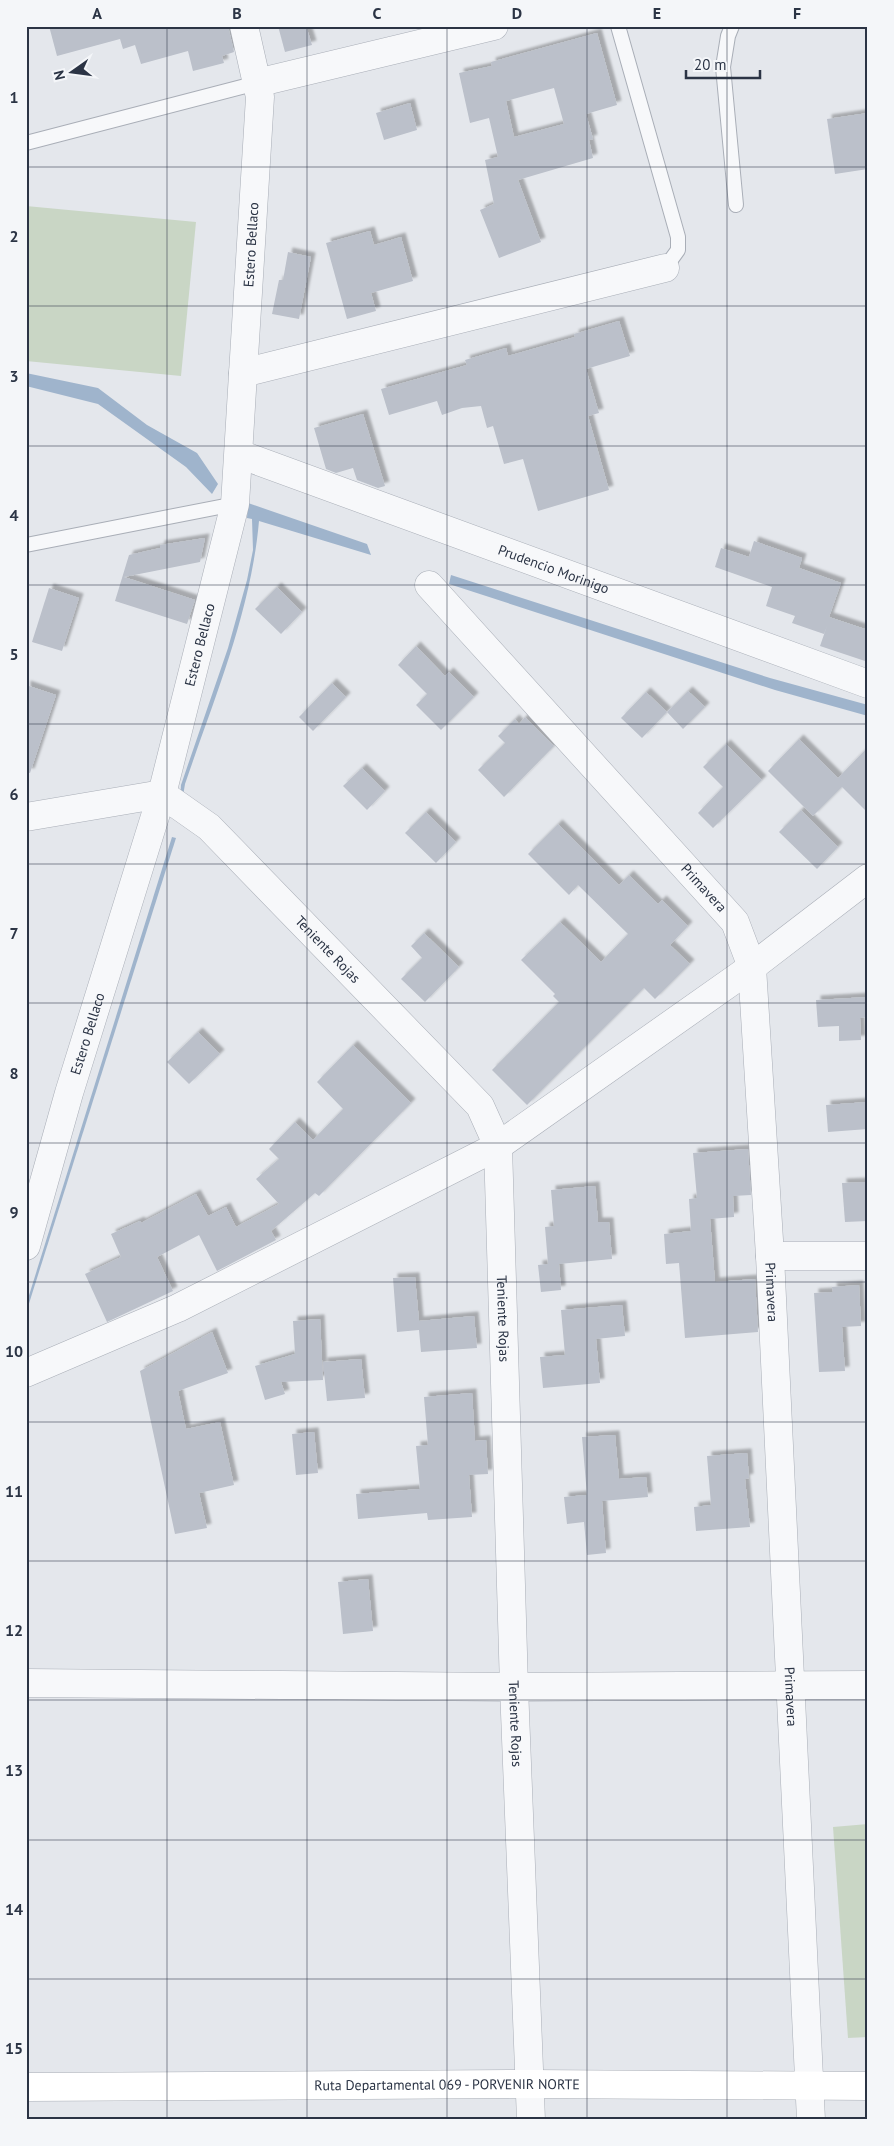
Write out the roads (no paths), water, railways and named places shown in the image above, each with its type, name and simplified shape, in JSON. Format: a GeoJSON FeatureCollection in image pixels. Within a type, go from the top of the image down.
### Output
{"type":"FeatureCollection","features":[{"type":"Feature","properties":{"kind":"main road","name":"Ruta Departamental 069 - PORVENIR NORTE"},"geometry":{"type":"LineString","coordinates":[[26,2087],[529,2084],[868,2086]]}},
{"type":"Feature","properties":{"kind":"street","name":"Estero Bellaco"},"geometry":{"type":"LineString","coordinates":[[26,1246],[69,1094],[162,794],[235,504],[260,97],[244,26]]}},
{"type":"Feature","properties":{"kind":"street"},"geometry":{"type":"LineString","coordinates":[[257,83],[494,26]]}},
{"type":"Feature","properties":{"kind":"street"},"geometry":{"type":"LineString","coordinates":[[243,373],[665,268]]}},
{"type":"Feature","properties":{"kind":"street","name":"Prudencio Morinigo"},"geometry":{"type":"LineString","coordinates":[[239,454],[868,684]]}},
{"type":"Feature","properties":{"kind":"street","name":"Primavera"},"geometry":{"type":"LineString","coordinates":[[429,586],[734,922],[752,967],[770,1256],[811,2120]]}},
{"type":"Feature","properties":{"kind":"street"},"geometry":{"type":"LineString","coordinates":[[26,818],[162,794]]}},
{"type":"Feature","properties":{"kind":"street","name":"Teniente Rojas"},"geometry":{"type":"LineString","coordinates":[[162,794],[209,827],[480,1106],[498,1146],[514,1687],[531,2120]]}},
{"type":"Feature","properties":{"kind":"street"},"geometry":{"type":"LineString","coordinates":[[26,1373],[178,1308],[498,1146],[752,967],[868,878]]}},
{"type":"Feature","properties":{"kind":"street"},"geometry":{"type":"LineString","coordinates":[[770,1256],[868,1256]]}},
{"type":"Feature","properties":{"kind":"street"},"geometry":{"type":"LineString","coordinates":[[26,1683],[514,1687],[868,1685]]}},
{"type":"Feature","properties":{"kind":"lane"},"geometry":{"type":"LineString","coordinates":[[618,26],[678,237],[678,250],[665,268]]}},
{"type":"Feature","properties":{"kind":"lane"},"geometry":{"type":"LineString","coordinates":[[732,26],[728,36],[723,67],[736,205]]}},
{"type":"Feature","properties":{"kind":"lane"},"geometry":{"type":"LineString","coordinates":[[26,143],[257,83]]}},
{"type":"Feature","properties":{"kind":"lane"},"geometry":{"type":"LineString","coordinates":[[26,545],[235,504]]}},
{"type":"Feature","properties":{"kind":"water"},"geometry":{"type":"Polygon","coordinates":[[[26,373],[98,388],[147,425],[197,453],[218,484],[212,494],[186,467],[98,404],[26,386],[26,373]]]}},
{"type":"Feature","properties":{"kind":"water"},"geometry":{"type":"Polygon","coordinates":[[[248,503],[367,544],[371,555],[259,521],[255,555],[240,622],[185,784],[182,802],[180,802],[181,785],[228,648],[247,580],[253,550],[252,519],[247,518],[248,503]]]}},
{"type":"Feature","properties":{"kind":"water"},"geometry":{"type":"Polygon","coordinates":[[[451,575],[770,678],[868,705],[868,716],[775,690],[449,584],[451,575]]]}},
{"type":"Feature","properties":{"kind":"water"},"geometry":{"type":"Polygon","coordinates":[[[172,837],[176,838],[26,1313],[26,1305],[172,837]]]}}]}
